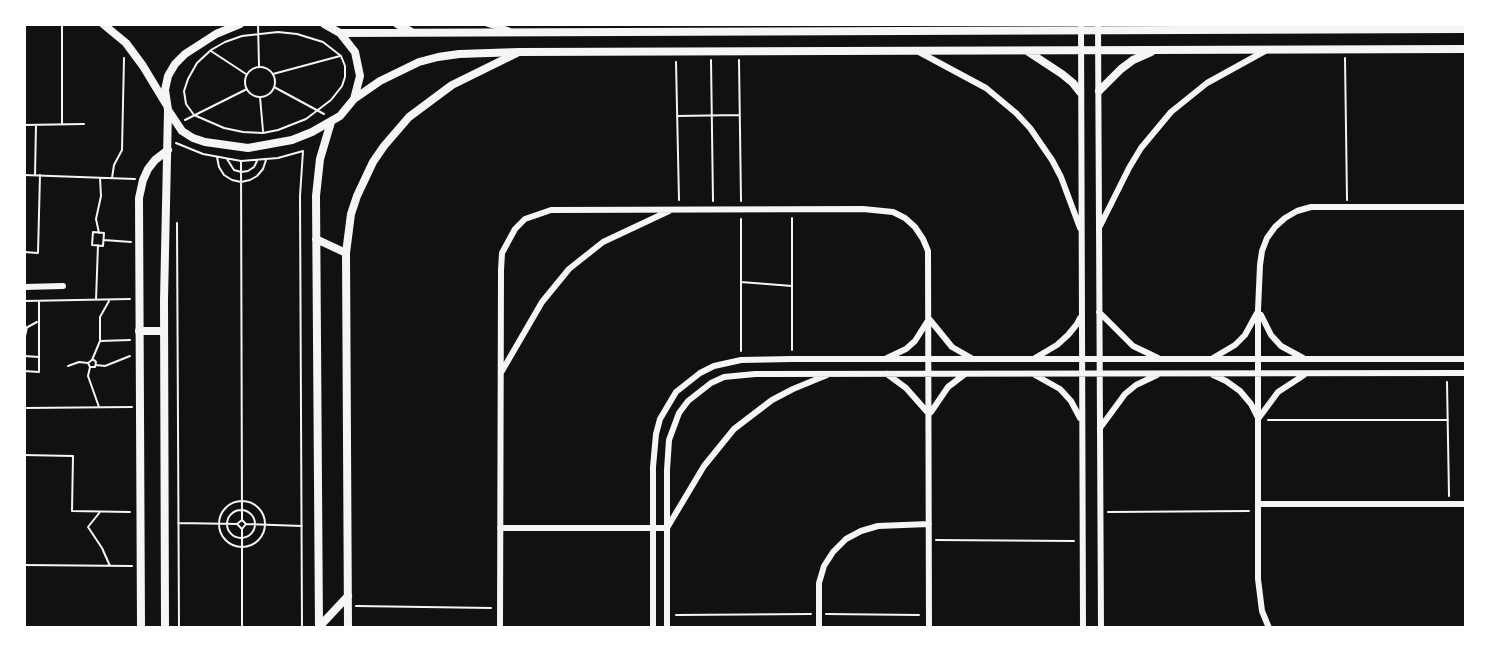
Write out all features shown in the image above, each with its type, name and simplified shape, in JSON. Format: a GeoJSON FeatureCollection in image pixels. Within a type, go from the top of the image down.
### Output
{"type":"FeatureCollection","features":[{"type":"Feature","properties":{"kind":"main road"},"geometry":{"type":"LineString","coordinates":[[165,628],[164,331],[172,152],[165,90],[168,76],[175,64],[200,43],[240,24]]}},
{"type":"Feature","properties":{"kind":"main road"},"geometry":{"type":"LineString","coordinates":[[324,24],[336,28],[413,33],[1036,30],[1081,27],[1148,30],[1466,29]]}},
{"type":"Feature","properties":{"kind":"main road"},"geometry":{"type":"LineString","coordinates":[[397,24],[413,33]]}},
{"type":"Feature","properties":{"kind":"main road"},"geometry":{"type":"LineString","coordinates":[[1036,30],[1044,24]]}},
{"type":"Feature","properties":{"kind":"main road"},"geometry":{"type":"LineString","coordinates":[[1138,24],[1148,30]]}},
{"type":"Feature","properties":{"kind":"main road"},"geometry":{"type":"LineString","coordinates":[[167,107],[176,124],[193,138],[226,146],[248,148],[292,140],[333,121],[348,108],[354,99],[360,76],[355,52],[336,28]]}},
{"type":"Feature","properties":{"kind":"main road"},"geometry":{"type":"LineString","coordinates":[[354,99],[380,81],[419,62],[459,54],[676,51],[1466,49]]}},
{"type":"Feature","properties":{"kind":"main road"},"geometry":{"type":"LineString","coordinates":[[1027,50],[1074,83],[1080,92]]}},
{"type":"Feature","properties":{"kind":"main road"},"geometry":{"type":"LineString","coordinates":[[1099,91],[1133,60],[1160,50]]}},
{"type":"Feature","properties":{"kind":"main road"},"geometry":{"type":"LineString","coordinates":[[319,627],[315,239],[317,176],[320,159],[333,121]]}},
{"type":"Feature","properties":{"kind":"main road"},"geometry":{"type":"LineString","coordinates":[[315,239],[345,253]]}},
{"type":"Feature","properties":{"kind":"main road"},"geometry":{"type":"LineString","coordinates":[[139,335],[164,331]]}},
{"type":"Feature","properties":{"kind":"main road"},"geometry":{"type":"LineString","coordinates":[[319,627],[348,596]]}},
{"type":"Feature","properties":{"kind":"street"},"geometry":{"type":"LineString","coordinates":[[103,24],[126,43],[143,66],[167,107]]}},
{"type":"Feature","properties":{"kind":"street"},"geometry":{"type":"LineString","coordinates":[[488,24],[517,33]]}},
{"type":"Feature","properties":{"kind":"street"},"geometry":{"type":"LineString","coordinates":[[928,30],[938,24]]}},
{"type":"Feature","properties":{"kind":"street"},"geometry":{"type":"LineString","coordinates":[[1246,24],[1259,29]]}},
{"type":"Feature","properties":{"kind":"street"},"geometry":{"type":"LineString","coordinates":[[1081,27],[1083,628]]}},
{"type":"Feature","properties":{"kind":"street"},"geometry":{"type":"LineString","coordinates":[[1098,27],[1101,628]]}},
{"type":"Feature","properties":{"kind":"street"},"geometry":{"type":"LineString","coordinates":[[916,50],[986,88],[1016,113],[1042,143],[1061,177],[1082,233]]}},
{"type":"Feature","properties":{"kind":"street"},"geometry":{"type":"LineString","coordinates":[[1099,229],[1129,168],[1141,148],[1163,121],[1188,97],[1207,83],[1268,50]]}},
{"type":"Feature","properties":{"kind":"street"},"geometry":{"type":"LineString","coordinates":[[348,628],[345,253],[347,233],[357,196],[374,162],[396,131],[424,104],[452,85],[519,52]]}},
{"type":"Feature","properties":{"kind":"street"},"geometry":{"type":"LineString","coordinates":[[141,628],[139,198],[143,180],[155,160],[172,152]]}},
{"type":"Feature","properties":{"kind":"street"},"geometry":{"type":"LineString","coordinates":[[1269,628],[1259,596],[1258,507],[1258,310],[1262,251],[1267,238],[1285,218],[1304,209],[1466,207]]}},
{"type":"Feature","properties":{"kind":"street"},"geometry":{"type":"LineString","coordinates":[[500,628],[502,253],[514,229],[525,219],[550,210],[741,209],[879,209],[893,212],[905,218],[919,233],[928,252],[929,628]]}},
{"type":"Feature","properties":{"kind":"street"},"geometry":{"type":"LineString","coordinates":[[501,374],[542,302],[569,269],[603,242],[676,210]]}},
{"type":"Feature","properties":{"kind":"street"},"geometry":{"type":"LineString","coordinates":[[24,287],[63,286]]}},
{"type":"Feature","properties":{"kind":"street"},"geometry":{"type":"LineString","coordinates":[[1258,310],[1271,335],[1281,346],[1306,359]]}},
{"type":"Feature","properties":{"kind":"street"},"geometry":{"type":"LineString","coordinates":[[1210,359],[1223,353],[1240,340],[1253,323],[1258,310]]}},
{"type":"Feature","properties":{"kind":"street"},"geometry":{"type":"LineString","coordinates":[[1032,360],[1051,349],[1068,335],[1077,324],[1082,312]]}},
{"type":"Feature","properties":{"kind":"street"},"geometry":{"type":"LineString","coordinates":[[1099,312],[1133,346],[1161,359]]}},
{"type":"Feature","properties":{"kind":"street"},"geometry":{"type":"LineString","coordinates":[[882,360],[906,349],[923,331],[928,319]]}},
{"type":"Feature","properties":{"kind":"street"},"geometry":{"type":"LineString","coordinates":[[928,319],[952,347],[973,360]]}},
{"type":"Feature","properties":{"kind":"street"},"geometry":{"type":"LineString","coordinates":[[652,628],[654,442],[660,419],[667,405],[687,382],[714,366],[741,360],[792,359],[1466,359]]}},
{"type":"Feature","properties":{"kind":"street"},"geometry":{"type":"LineString","coordinates":[[667,628],[669,440],[679,412],[688,401],[711,383],[739,374],[1466,373]]}},
{"type":"Feature","properties":{"kind":"street"},"geometry":{"type":"LineString","coordinates":[[667,528],[704,465],[734,429],[772,400],[831,374]]}},
{"type":"Feature","properties":{"kind":"street"},"geometry":{"type":"LineString","coordinates":[[887,374],[906,388],[929,415]]}},
{"type":"Feature","properties":{"kind":"street"},"geometry":{"type":"LineString","coordinates":[[929,415],[940,396],[965,374]]}},
{"type":"Feature","properties":{"kind":"street"},"geometry":{"type":"LineString","coordinates":[[1031,374],[1060,389],[1080,414],[1082,429]]}},
{"type":"Feature","properties":{"kind":"street"},"geometry":{"type":"LineString","coordinates":[[1100,429],[1125,394],[1148,379],[1161,374]]}},
{"type":"Feature","properties":{"kind":"street"},"geometry":{"type":"LineString","coordinates":[[1211,374],[1240,391],[1251,404],[1258,420]]}},
{"type":"Feature","properties":{"kind":"street"},"geometry":{"type":"LineString","coordinates":[[1258,420],[1278,392],[1306,374]]}},
{"type":"Feature","properties":{"kind":"street"},"geometry":{"type":"LineString","coordinates":[[1258,507],[1466,504]]}},
{"type":"Feature","properties":{"kind":"street"},"geometry":{"type":"LineString","coordinates":[[819,628],[819,583],[824,566],[833,552],[846,539],[878,526],[929,524]]}},
{"type":"Feature","properties":{"kind":"street"},"geometry":{"type":"LineString","coordinates":[[500,528],[667,528]]}},
{"type":"Feature","properties":{"kind":"path"},"geometry":{"type":"LineString","coordinates":[[62,24],[62,124]]}},
{"type":"Feature","properties":{"kind":"path"},"geometry":{"type":"LineString","coordinates":[[258,24],[260,66]]}},
{"type":"Feature","properties":{"kind":"path"},"geometry":{"type":"LineString","coordinates":[[278,32],[311,37],[323,42],[341,56],[345,66],[342,86],[319,111],[292,126],[263,133],[224,128],[194,115],[186,104],[184,91],[197,63],[211,50],[225,42],[242,36],[258,34],[278,32]]}},
{"type":"Feature","properties":{"kind":"path"},"geometry":{"type":"LineString","coordinates":[[112,178],[114,165],[122,150],[122,86],[126,43]]}},
{"type":"Feature","properties":{"kind":"path"},"geometry":{"type":"LineString","coordinates":[[200,43],[246,74]]}},
{"type":"Feature","properties":{"kind":"path"},"geometry":{"type":"LineString","coordinates":[[1345,50],[1348,207]]}},
{"type":"Feature","properties":{"kind":"path"},"geometry":{"type":"LineString","coordinates":[[676,51],[676,210]]}},
{"type":"Feature","properties":{"kind":"path"},"geometry":{"type":"LineString","coordinates":[[711,51],[713,210]]}},
{"type":"Feature","properties":{"kind":"path"},"geometry":{"type":"LineString","coordinates":[[739,51],[741,360]]}},
{"type":"Feature","properties":{"kind":"path"},"geometry":{"type":"LineString","coordinates":[[273,74],[355,52]]}},
{"type":"Feature","properties":{"kind":"path"},"geometry":{"type":"LineString","coordinates":[[260,66],[273,74],[274,87],[269,94],[255,96],[247,89],[246,74],[250,70],[260,66]]}},
{"type":"Feature","properties":{"kind":"path"},"geometry":{"type":"LineString","coordinates":[[274,87],[333,121]]}},
{"type":"Feature","properties":{"kind":"path"},"geometry":{"type":"LineString","coordinates":[[176,124],[247,89]]}},
{"type":"Feature","properties":{"kind":"path"},"geometry":{"type":"LineString","coordinates":[[260,96],[264,146]]}},
{"type":"Feature","properties":{"kind":"path"},"geometry":{"type":"LineString","coordinates":[[677,116],[739,116]]}},
{"type":"Feature","properties":{"kind":"path"},"geometry":{"type":"LineString","coordinates":[[35,175],[36,124]]}},
{"type":"Feature","properties":{"kind":"path"},"geometry":{"type":"LineString","coordinates":[[24,125],[84,124]]}},
{"type":"Feature","properties":{"kind":"path"},"geometry":{"type":"LineString","coordinates":[[172,152],[176,142],[217,158],[241,161],[266,160],[303,151],[300,196],[302,628]]}},
{"type":"Feature","properties":{"kind":"path"},"geometry":{"type":"LineString","coordinates":[[217,158],[224,175],[241,182],[258,176],[266,160]]}},
{"type":"Feature","properties":{"kind":"path"},"geometry":{"type":"LineString","coordinates":[[226,159],[234,170],[241,172],[254,167],[257,160]]}},
{"type":"Feature","properties":{"kind":"path"},"geometry":{"type":"LineString","coordinates":[[241,161],[242,520],[246,524],[302,525]]}},
{"type":"Feature","properties":{"kind":"path"},"geometry":{"type":"LineString","coordinates":[[24,175],[143,180]]}},
{"type":"Feature","properties":{"kind":"path"},"geometry":{"type":"LineString","coordinates":[[24,252],[38,253],[40,175]]}},
{"type":"Feature","properties":{"kind":"path"},"geometry":{"type":"LineString","coordinates":[[99,233],[96,219],[102,196],[100,178]]}},
{"type":"Feature","properties":{"kind":"path"},"geometry":{"type":"LineString","coordinates":[[792,209],[792,359]]}},
{"type":"Feature","properties":{"kind":"path"},"geometry":{"type":"LineString","coordinates":[[177,221],[179,628]]}},
{"type":"Feature","properties":{"kind":"path"},"geometry":{"type":"LineString","coordinates":[[93,232],[99,233],[104,233],[104,246],[92,245],[93,232]]}},
{"type":"Feature","properties":{"kind":"path"},"geometry":{"type":"LineString","coordinates":[[104,240],[139,243]]}},
{"type":"Feature","properties":{"kind":"path"},"geometry":{"type":"LineString","coordinates":[[96,300],[98,245]]}},
{"type":"Feature","properties":{"kind":"path"},"geometry":{"type":"LineString","coordinates":[[741,282],[792,286]]}},
{"type":"Feature","properties":{"kind":"path"},"geometry":{"type":"LineString","coordinates":[[24,302],[139,299]]}},
{"type":"Feature","properties":{"kind":"path"},"geometry":{"type":"LineString","coordinates":[[68,366],[79,362],[88,363],[92,360],[100,341],[100,317],[110,300]]}},
{"type":"Feature","properties":{"kind":"path"},"geometry":{"type":"LineString","coordinates":[[24,371],[39,372],[39,301]]}},
{"type":"Feature","properties":{"kind":"path"},"geometry":{"type":"LineString","coordinates":[[24,341],[26,328],[39,321]]}},
{"type":"Feature","properties":{"kind":"path"},"geometry":{"type":"LineString","coordinates":[[100,341],[139,335]]}},
{"type":"Feature","properties":{"kind":"path"},"geometry":{"type":"LineString","coordinates":[[90,367],[105,366],[139,352]]}},
{"type":"Feature","properties":{"kind":"path"},"geometry":{"type":"LineString","coordinates":[[24,356],[39,357]]}},
{"type":"Feature","properties":{"kind":"path"},"geometry":{"type":"LineString","coordinates":[[92,360],[96,362],[96,365]]}},
{"type":"Feature","properties":{"kind":"path"},"geometry":{"type":"LineString","coordinates":[[88,363],[90,367],[88,376],[99,407]]}},
{"type":"Feature","properties":{"kind":"path"},"geometry":{"type":"LineString","coordinates":[[1447,373],[1450,504]]}},
{"type":"Feature","properties":{"kind":"path"},"geometry":{"type":"LineString","coordinates":[[24,408],[139,407]]}},
{"type":"Feature","properties":{"kind":"path"},"geometry":{"type":"LineString","coordinates":[[1258,420],[1448,420]]}},
{"type":"Feature","properties":{"kind":"path"},"geometry":{"type":"LineString","coordinates":[[24,455],[73,456],[72,511],[140,512]]}},
{"type":"Feature","properties":{"kind":"path"},"geometry":{"type":"LineString","coordinates":[[241,501],[258,508],[265,518],[265,525],[258,541],[254,544],[236,547],[222,536],[219,524],[225,508],[241,501]]}},
{"type":"Feature","properties":{"kind":"path"},"geometry":{"type":"LineString","coordinates":[[1100,512],[1258,507]]}},
{"type":"Feature","properties":{"kind":"path"},"geometry":{"type":"LineString","coordinates":[[242,510],[250,513],[255,524],[250,535],[242,538],[233,535],[228,524],[230,516],[242,510]]}},
{"type":"Feature","properties":{"kind":"path"},"geometry":{"type":"LineString","coordinates":[[100,512],[88,527],[102,548],[110,566]]}},
{"type":"Feature","properties":{"kind":"path"},"geometry":{"type":"LineString","coordinates":[[178,523],[237,524],[242,520]]}},
{"type":"Feature","properties":{"kind":"path"},"geometry":{"type":"LineString","coordinates":[[237,524],[242,529]]}},
{"type":"Feature","properties":{"kind":"path"},"geometry":{"type":"LineString","coordinates":[[242,628],[242,529],[246,524]]}},
{"type":"Feature","properties":{"kind":"path"},"geometry":{"type":"LineString","coordinates":[[929,540],[1083,541]]}},
{"type":"Feature","properties":{"kind":"path"},"geometry":{"type":"LineString","coordinates":[[24,566],[140,566]]}},
{"type":"Feature","properties":{"kind":"path"},"geometry":{"type":"LineString","coordinates":[[348,606],[500,608]]}},
{"type":"Feature","properties":{"kind":"path"},"geometry":{"type":"LineString","coordinates":[[667,615],[929,615]]}}]}
